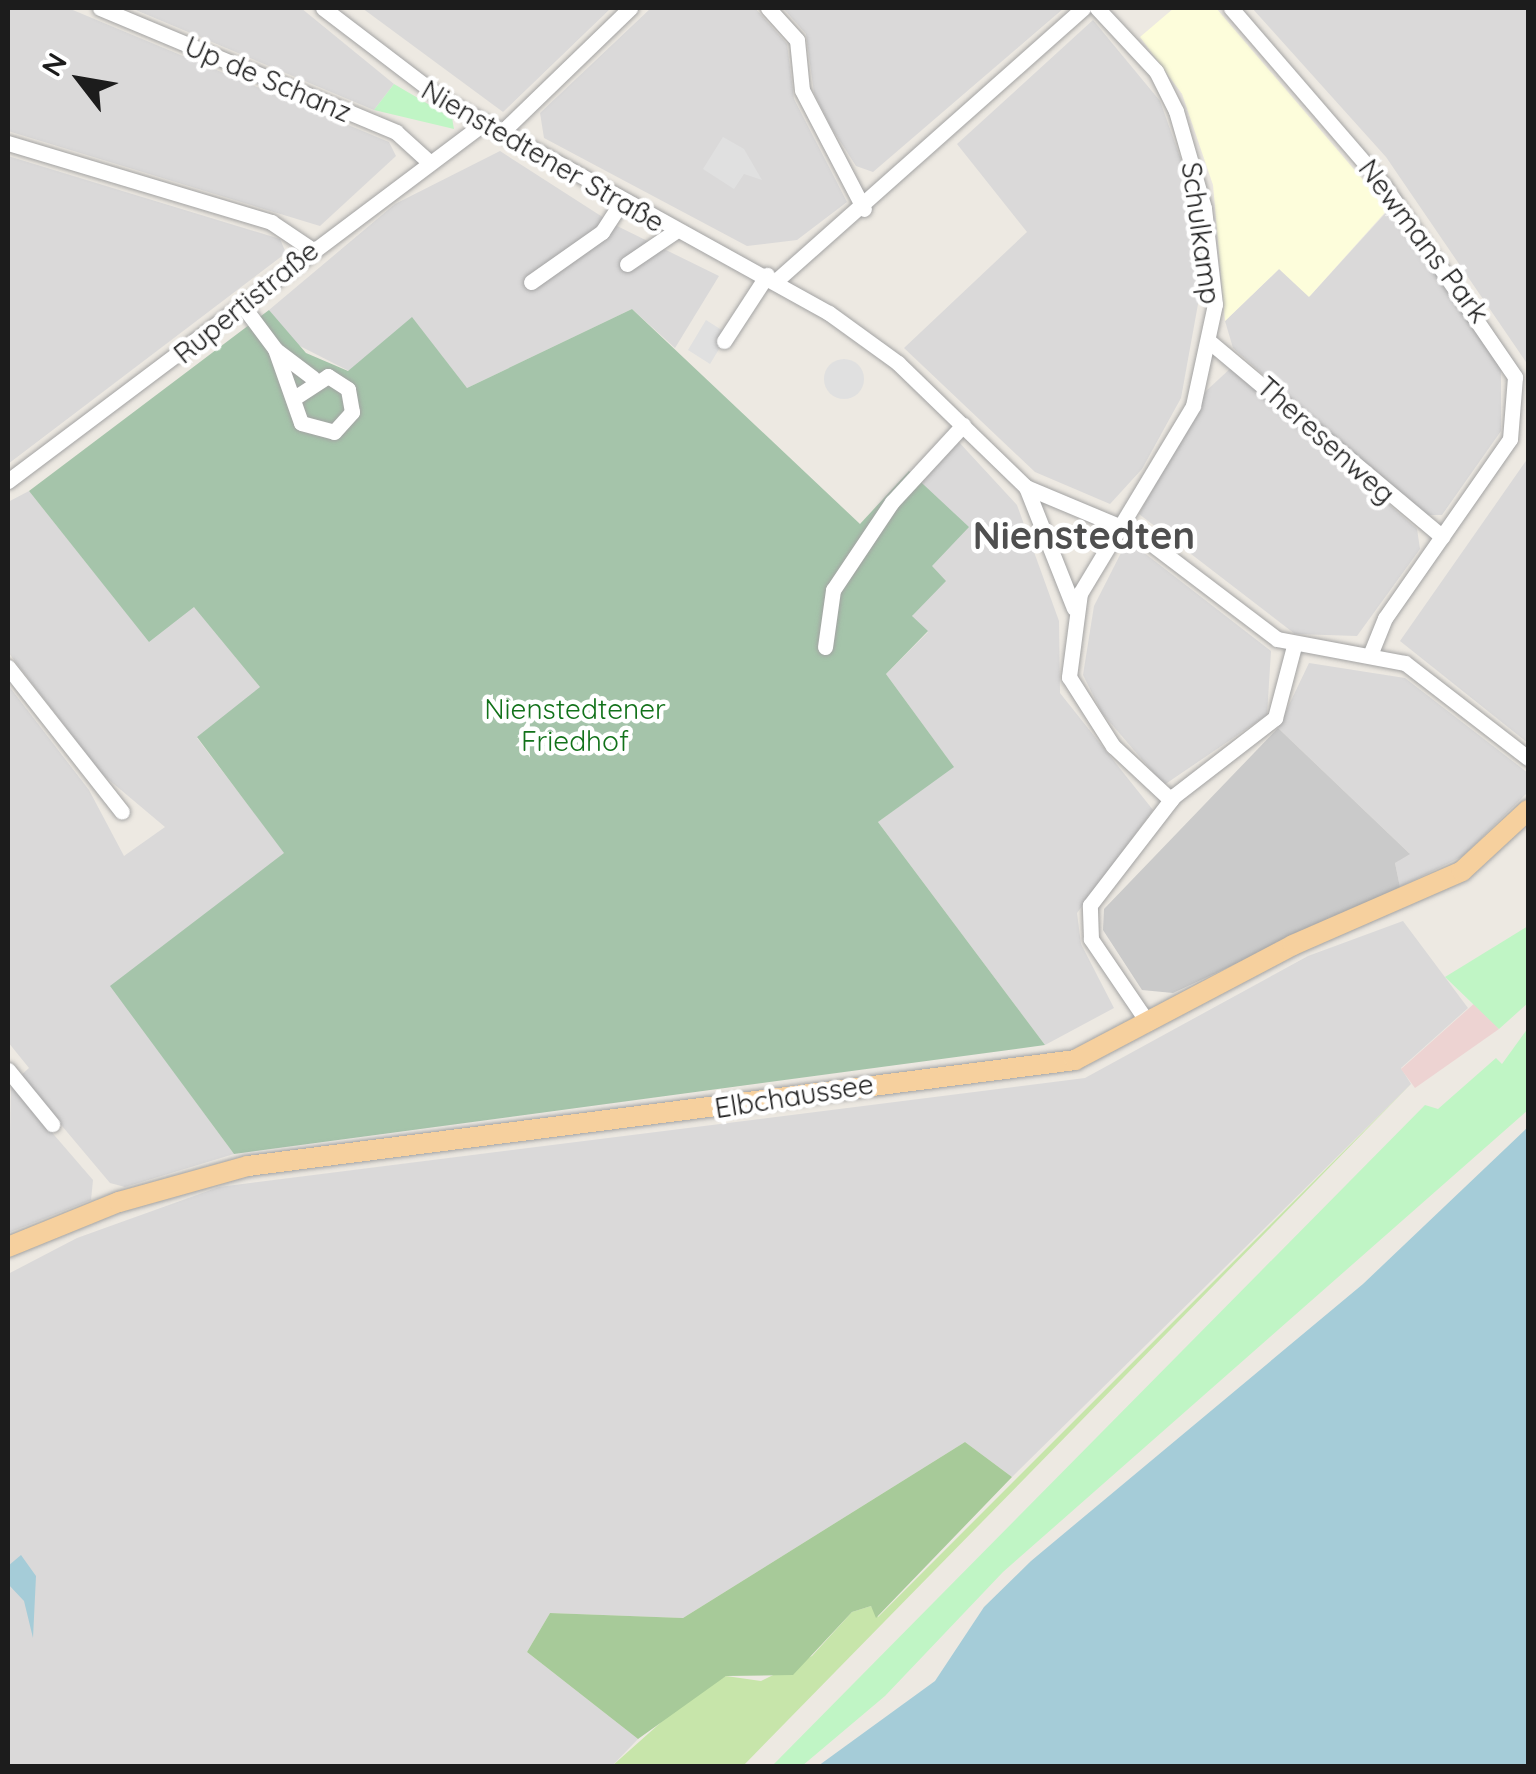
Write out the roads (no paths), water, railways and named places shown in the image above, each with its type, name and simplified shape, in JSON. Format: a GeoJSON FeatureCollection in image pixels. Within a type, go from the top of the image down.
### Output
{"type":"FeatureCollection","features":[{"type":"Feature","properties":{"kind":"main road","name":"Elbchaussee"},"geometry":{"type":"LineString","coordinates":[[8,1247],[225,1170],[1042,1066],[1096,1053],[1294,944],[1462,871],[1528,810]]}},
{"type":"Feature","properties":{"kind":"street","name":"Up de Schanz"},"geometry":{"type":"LineString","coordinates":[[100,8],[396,132],[428,162]]}},
{"type":"Feature","properties":{"kind":"street","name":"Nienstedtener Straße"},"geometry":{"type":"LineString","coordinates":[[323,8],[500,133],[620,204],[772,277],[898,364],[1026,488]]}},
{"type":"Feature","properties":{"kind":"street"},"geometry":{"type":"LineString","coordinates":[[500,133],[630,8]]}},
{"type":"Feature","properties":{"kind":"street"},"geometry":{"type":"LineString","coordinates":[[768,8],[797,40],[806,99],[864,209]]}},
{"type":"Feature","properties":{"kind":"street"},"geometry":{"type":"LineString","coordinates":[[724,340],[772,277],[864,209],[1083,8]]}},
{"type":"Feature","properties":{"kind":"street","name":"Schulkamp"},"geometry":{"type":"LineString","coordinates":[[1074,608],[1193,406],[1210,342],[1204,208],[1176,110],[1156,71],[1098,8]]}},
{"type":"Feature","properties":{"kind":"street","name":"Newmans Park"},"geometry":{"type":"LineString","coordinates":[[1231,8],[1384,184],[1511,364],[1510,439],[1442,537],[1371,652]]}},
{"type":"Feature","properties":{"kind":"street","name":"Rupertistraße"},"geometry":{"type":"LineString","coordinates":[[8,481],[243,306],[311,249],[484,123]]}},
{"type":"Feature","properties":{"kind":"street"},"geometry":{"type":"LineString","coordinates":[[8,142],[271,222],[311,249]]}},
{"type":"Feature","properties":{"kind":"street"},"geometry":{"type":"LineString","coordinates":[[531,282],[602,232],[620,204]]}},
{"type":"Feature","properties":{"kind":"street"},"geometry":{"type":"LineString","coordinates":[[627,264],[674,232]]}},
{"type":"Feature","properties":{"kind":"street"},"geometry":{"type":"LineString","coordinates":[[243,306],[275,350],[307,429],[342,428],[352,412],[348,389],[312,378],[275,350]]}},
{"type":"Feature","properties":{"kind":"street","name":"Theresenweg"},"geometry":{"type":"LineString","coordinates":[[1210,342],[1442,537]]}},
{"type":"Feature","properties":{"kind":"street"},"geometry":{"type":"LineString","coordinates":[[296,396],[312,378]]}},
{"type":"Feature","properties":{"kind":"street"},"geometry":{"type":"LineString","coordinates":[[825,647],[833,590],[892,502],[963,425]]}},
{"type":"Feature","properties":{"kind":"street"},"geometry":{"type":"LineString","coordinates":[[1026,488],[1122,526],[1294,646],[1371,652],[1418,672],[1528,758]]}},
{"type":"Feature","properties":{"kind":"street"},"geometry":{"type":"LineString","coordinates":[[1026,488],[1074,608],[1074,691],[1133,770],[1171,800]]}},
{"type":"Feature","properties":{"kind":"street"},"geometry":{"type":"LineString","coordinates":[[1148,1023],[1095,946],[1088,911],[1171,800],[1275,718],[1294,646]]}},
{"type":"Feature","properties":{"kind":"street"},"geometry":{"type":"LineString","coordinates":[[8,667],[122,812]]}},
{"type":"Feature","properties":{"kind":"street"},"geometry":{"type":"LineString","coordinates":[[8,1070],[52,1124]]}},
{"type":"Feature","properties":{"kind":"water"},"geometry":{"type":"Polygon","coordinates":[[[1528,1127],[1528,1766],[818,1766],[935,1681],[984,1607],[1031,1561],[1363,1284],[1528,1127]]]}},
{"type":"Feature","properties":{"kind":"water"},"geometry":{"type":"Polygon","coordinates":[[[21,1555],[36,1576],[33,1638],[24,1601],[8,1584],[8,1566],[21,1555]]]}},
{"type":"Feature","properties":{"kind":"district","name":"Nienstedten"},"geometry":{"type":"Point","coordinates":[1084,536]}},
{"type":"Feature","properties":{"kind":"park label","name":"Nienstedtener Friedhof"},"geometry":{"type":"Point","coordinates":[575,725]}}]}
